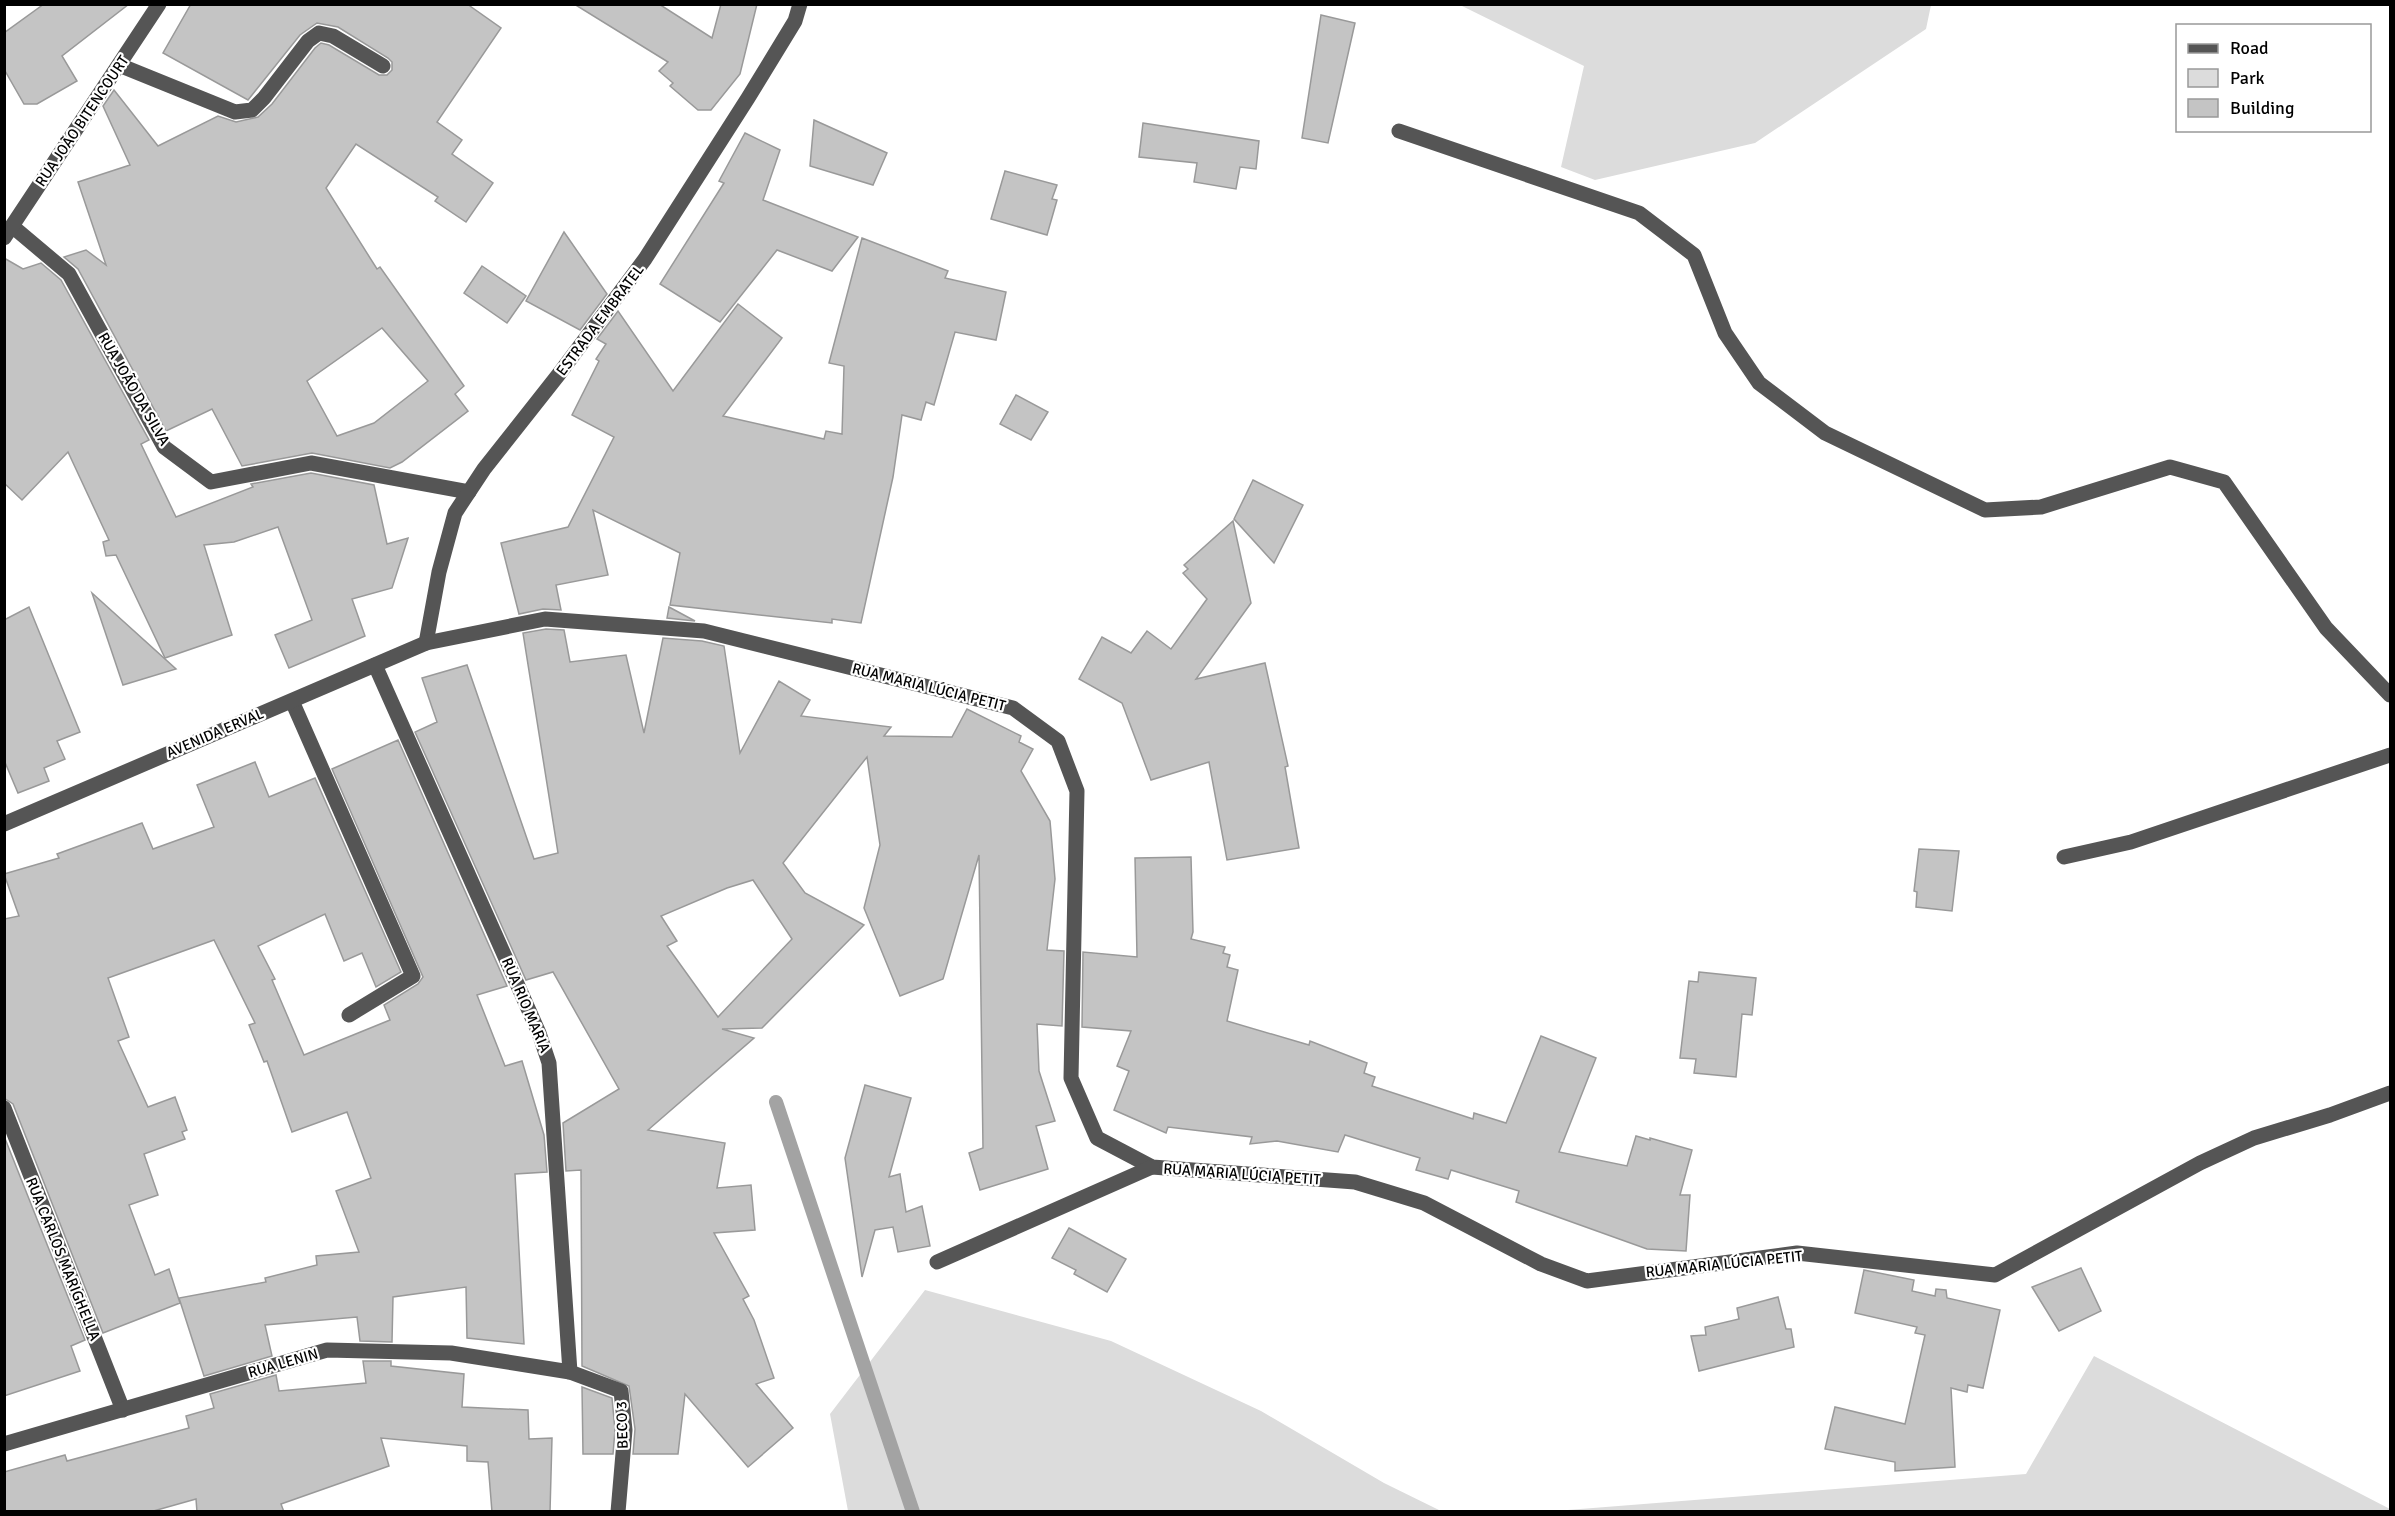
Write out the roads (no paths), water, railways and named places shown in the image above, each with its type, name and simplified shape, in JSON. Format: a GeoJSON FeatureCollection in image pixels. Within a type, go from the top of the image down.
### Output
{"type":"FeatureCollection","features":[{"type":"Feature","properties":{"kind":"street","name":"RUA JOÃO BITENCOURT"},"geometry":{"type":"LineString","coordinates":[[8,232],[159,4]]}},
{"type":"Feature","properties":{"kind":"street","name":"ESTRADA EMBRATEL"},"geometry":{"type":"LineString","coordinates":[[426,643],[439,572],[455,513],[484,469],[645,259],[790,30],[800,4]]}},
{"type":"Feature","properties":{"kind":"street"},"geometry":{"type":"LineString","coordinates":[[119,65],[235,112],[252,110],[308,41],[319,33],[333,36],[383,66]]}},
{"type":"Feature","properties":{"kind":"street"},"geometry":{"type":"LineString","coordinates":[[1399,131],[1639,213],[1694,255],[1725,333],[1759,384],[1825,433],[1985,510],[2041,507],[2170,467],[2224,482],[2326,628],[2391,695]]}},
{"type":"Feature","properties":{"kind":"street","name":"RUA JOÃO DA SILVA"},"geometry":{"type":"LineString","coordinates":[[8,232],[69,274],[164,447],[211,482],[311,463],[469,492]]}},
{"type":"Feature","properties":{"kind":"street","name":"RUA MARIA LÚCIA PETIT"},"geometry":{"type":"LineString","coordinates":[[426,643],[544,619],[704,631],[1013,708],[1058,741],[1077,791],[1071,1078],[1097,1138],[1152,1167],[1356,1182],[1424,1203],[1541,1264],[1587,1281],[1797,1253],[1995,1275],[2200,1163],[2254,1138],[2391,1093]]}},
{"type":"Feature","properties":{"kind":"street","name":"AVENIDA ERVAL"},"geometry":{"type":"LineString","coordinates":[[4,824],[426,643]]}},
{"type":"Feature","properties":{"kind":"street","name":"RUA RIO MARIA"},"geometry":{"type":"LineString","coordinates":[[375,665],[539,1033],[549,1063],[570,1372]]}},
{"type":"Feature","properties":{"kind":"street"},"geometry":{"type":"LineString","coordinates":[[292,700],[413,976],[349,1015]]}},
{"type":"Feature","properties":{"kind":"street"},"geometry":{"type":"LineString","coordinates":[[2064,858],[2131,842],[2391,754]]}},
{"type":"Feature","properties":{"kind":"street","name":"RUA CARLOS MARIGHELLA"},"geometry":{"type":"LineString","coordinates":[[5,1112],[123,1410]]}},
{"type":"Feature","properties":{"kind":"street"},"geometry":{"type":"LineString","coordinates":[[937,1262],[1152,1167]]}},
{"type":"Feature","properties":{"kind":"street","name":"RUA LENIN"},"geometry":{"type":"LineString","coordinates":[[4,1444],[327,1350],[451,1353],[570,1372]]}},
{"type":"Feature","properties":{"kind":"street","name":"BECO 3"},"geometry":{"type":"LineString","coordinates":[[570,1372],[621,1391],[625,1430],[618,1512]]}},
{"type":"Feature","properties":{"kind":"waterway"},"geometry":{"type":"LineString","coordinates":[[776,1102],[913,1512]]}}]}
